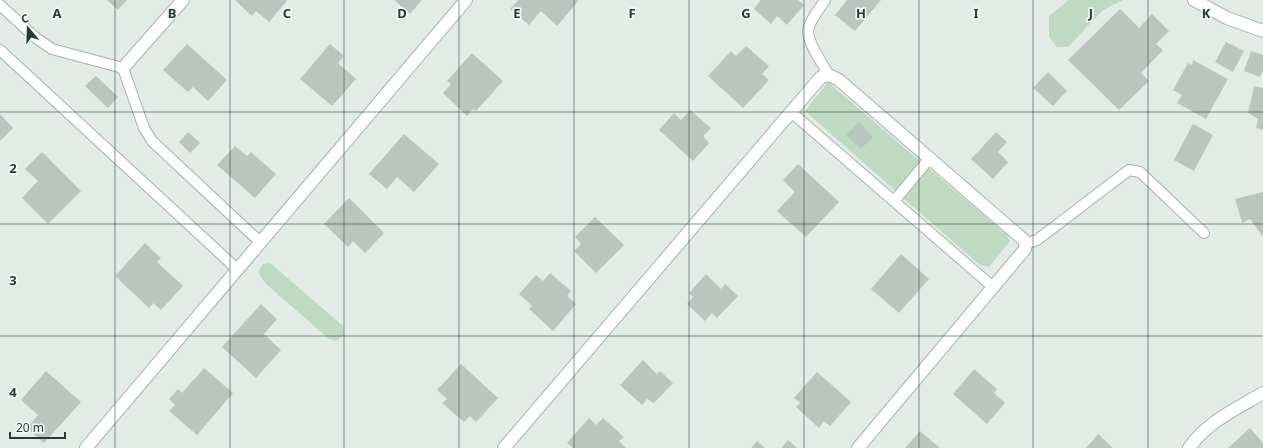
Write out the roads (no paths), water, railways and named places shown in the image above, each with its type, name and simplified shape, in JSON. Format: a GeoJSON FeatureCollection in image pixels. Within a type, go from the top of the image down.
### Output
{"type":"FeatureCollection","features":[{"type":"Feature","properties":{"kind":"street"},"geometry":{"type":"LineString","coordinates":[[123,68],[183,0]]}},
{"type":"Feature","properties":{"kind":"street"},"geometry":{"type":"LineString","coordinates":[[86,448],[466,0]]}},
{"type":"Feature","properties":{"kind":"street"},"geometry":{"type":"LineString","coordinates":[[1194,0],[1227,18],[1263,31]]}},
{"type":"Feature","properties":{"kind":"street"},"geometry":{"type":"LineString","coordinates":[[504,448],[821,77],[828,75],[839,80],[1025,241],[1025,249],[858,448]]}},
{"type":"Feature","properties":{"kind":"street"},"geometry":{"type":"LineString","coordinates":[[1189,448],[1197,436],[1209,426],[1263,393]]}},
{"type":"Feature","properties":{"kind":"lane"},"geometry":{"type":"LineString","coordinates":[[825,0],[815,15],[808,30],[811,41],[828,75]]}},
{"type":"Feature","properties":{"kind":"lane"},"geometry":{"type":"LineString","coordinates":[[0,5],[36,38],[52,50],[123,68],[144,128],[152,141],[260,242]]}},
{"type":"Feature","properties":{"kind":"lane"},"geometry":{"type":"LineString","coordinates":[[0,50],[237,269]]}},
{"type":"Feature","properties":{"kind":"lane"},"geometry":{"type":"LineString","coordinates":[[791,112],[993,287]]}},
{"type":"Feature","properties":{"kind":"lane"},"geometry":{"type":"LineString","coordinates":[[894,201],[930,158]]}},
{"type":"Feature","properties":{"kind":"lane"},"geometry":{"type":"LineString","coordinates":[[1025,244],[1037,240],[1128,170],[1140,172],[1204,233]]}}]}
